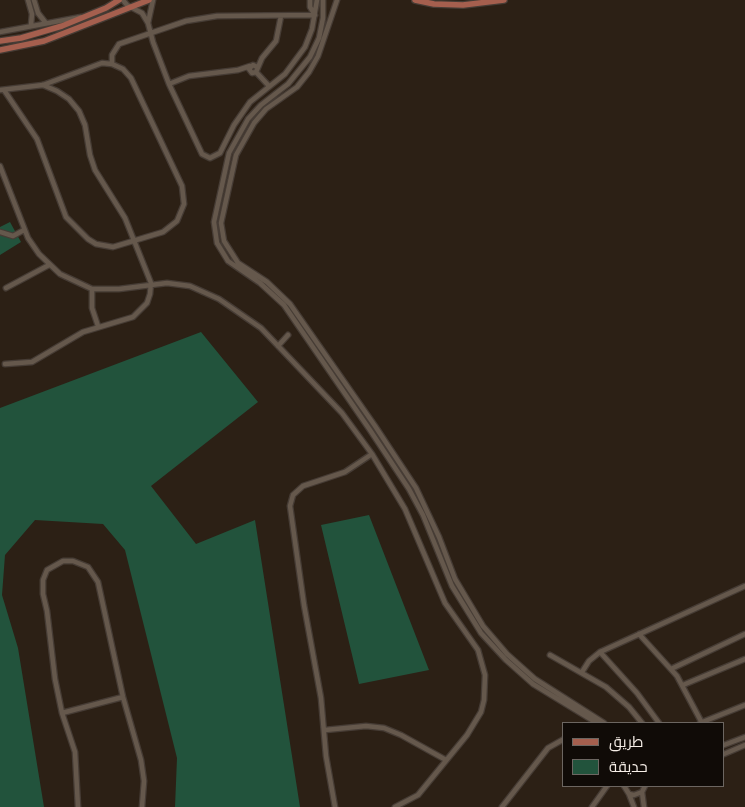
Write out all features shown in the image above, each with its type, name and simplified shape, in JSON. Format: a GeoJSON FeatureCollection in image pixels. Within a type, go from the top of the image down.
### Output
{"type":"FeatureCollection","features":[{"type":"Feature","properties":{"kind":"main road"},"geometry":{"type":"LineString","coordinates":[[0,41],[42,33],[106,8],[118,0]]}},
{"type":"Feature","properties":{"kind":"main road"},"geometry":{"type":"LineString","coordinates":[[0,50],[44,41],[151,0]]}},
{"type":"Feature","properties":{"kind":"main road"},"geometry":{"type":"LineString","coordinates":[[416,0],[463,5],[504,0]]}},
{"type":"Feature","properties":{"kind":"main road"},"geometry":{"type":"LineString","coordinates":[[106,8],[111,8],[118,12]]}},
{"type":"Feature","properties":{"kind":"street"},"geometry":{"type":"LineString","coordinates":[[31,25],[32,14],[28,1],[34,0],[38,13],[45,22]]}},
{"type":"Feature","properties":{"kind":"street"},"geometry":{"type":"LineString","coordinates":[[123,0],[127,5],[142,13],[148,23],[169,84],[202,154],[210,158],[220,153],[234,125],[250,102],[285,74],[305,47],[317,0]]}},
{"type":"Feature","properties":{"kind":"street"},"geometry":{"type":"LineString","coordinates":[[148,23],[151,0]]}},
{"type":"Feature","properties":{"kind":"street"},"geometry":{"type":"LineString","coordinates":[[310,0],[310,7],[314,15]]}},
{"type":"Feature","properties":{"kind":"street"},"geometry":{"type":"LineString","coordinates":[[324,0],[319,38],[310,57],[288,84],[261,105],[248,120],[229,153],[214,222],[214,232],[219,248],[228,261],[260,283],[284,306],[416,488],[428,512],[455,579],[483,626],[507,654],[535,678],[602,722]]}},
{"type":"Feature","properties":{"kind":"street"},"geometry":{"type":"LineString","coordinates":[[336,0],[325,39],[309,72],[297,87],[266,109],[244,138],[231,173],[221,223],[228,249],[238,263],[267,282],[290,304],[372,428],[423,515],[452,586],[481,633],[506,660],[533,684],[594,722]]}},
{"type":"Feature","properties":{"kind":"street"},"geometry":{"type":"LineString","coordinates":[[112,64],[112,55],[119,44],[150,32],[201,17],[314,15]]}},
{"type":"Feature","properties":{"kind":"street"},"geometry":{"type":"LineString","coordinates":[[0,32],[45,22],[85,16]]}},
{"type":"Feature","properties":{"kind":"street"},"geometry":{"type":"LineString","coordinates":[[169,84],[188,76],[253,69],[276,41],[281,16]]}},
{"type":"Feature","properties":{"kind":"street"},"geometry":{"type":"LineString","coordinates":[[96,64],[112,64],[123,69],[131,78],[184,195],[182,213],[171,227],[113,247],[104,246],[88,239],[72,225],[62,207],[47,160],[37,139],[2,90],[43,85],[96,64]]}},
{"type":"Feature","properties":{"kind":"street"},"geometry":{"type":"LineString","coordinates":[[253,69],[269,86]]}},
{"type":"Feature","properties":{"kind":"street"},"geometry":{"type":"LineString","coordinates":[[5,364],[32,362],[69,339],[98,326],[124,322],[133,318],[147,303],[151,283],[122,211],[95,170],[90,155],[85,125],[79,111],[57,91],[43,85]]}},
{"type":"Feature","properties":{"kind":"street"},"geometry":{"type":"LineString","coordinates":[[0,166],[24,230],[39,254],[49,265],[76,283],[92,289],[119,289],[151,283],[190,286],[219,299],[243,314],[278,346],[342,413],[372,454],[405,509],[444,603],[478,650],[486,687],[481,712],[467,735],[418,795],[395,807]]}},
{"type":"Feature","properties":{"kind":"street"},"geometry":{"type":"LineString","coordinates":[[0,232],[13,236],[24,230]]}},
{"type":"Feature","properties":{"kind":"street"},"geometry":{"type":"LineString","coordinates":[[6,288],[49,265]]}},
{"type":"Feature","properties":{"kind":"street"},"geometry":{"type":"LineString","coordinates":[[92,289],[92,308],[98,326]]}},
{"type":"Feature","properties":{"kind":"street"},"geometry":{"type":"LineString","coordinates":[[278,346],[288,335]]}},
{"type":"Feature","properties":{"kind":"street"},"geometry":{"type":"LineString","coordinates":[[335,807],[317,672],[304,605],[290,501],[297,490],[303,486],[345,472],[372,454]]}},
{"type":"Feature","properties":{"kind":"street"},"geometry":{"type":"LineString","coordinates":[[78,807],[75,752],[62,713],[55,679],[43,587],[47,570],[63,561],[73,561],[88,567],[98,582],[123,697],[141,760],[144,782],[142,807]]}},
{"type":"Feature","properties":{"kind":"street"},"geometry":{"type":"LineString","coordinates":[[582,672],[589,661],[600,652],[745,586]]}},
{"type":"Feature","properties":{"kind":"street"},"geometry":{"type":"LineString","coordinates":[[639,634],[683,685],[701,722]]}},
{"type":"Feature","properties":{"kind":"street"},"geometry":{"type":"LineString","coordinates":[[671,669],[745,634]]}},
{"type":"Feature","properties":{"kind":"street"},"geometry":{"type":"LineString","coordinates":[[600,652],[637,693],[658,722]]}},
{"type":"Feature","properties":{"kind":"street"},"geometry":{"type":"LineString","coordinates":[[550,655],[582,672],[618,696],[641,722]]}},
{"type":"Feature","properties":{"kind":"street"},"geometry":{"type":"LineString","coordinates":[[683,685],[745,659]]}},
{"type":"Feature","properties":{"kind":"street"},"geometry":{"type":"LineString","coordinates":[[62,713],[123,697]]}},
{"type":"Feature","properties":{"kind":"street"},"geometry":{"type":"LineString","coordinates":[[704,722],[745,706]]}},
{"type":"Feature","properties":{"kind":"street"},"geometry":{"type":"LineString","coordinates":[[325,730],[366,726],[384,728],[401,734],[446,760]]}},
{"type":"Feature","properties":{"kind":"street"},"geometry":{"type":"LineString","coordinates":[[725,745],[745,737]]}},
{"type":"Feature","properties":{"kind":"street"},"geometry":{"type":"LineString","coordinates":[[502,807],[548,748],[562,740]]}},
{"type":"Feature","properties":{"kind":"street"},"geometry":{"type":"LineString","coordinates":[[725,754],[745,746]]}},
{"type":"Feature","properties":{"kind":"street"},"geometry":{"type":"LineString","coordinates":[[592,807],[606,787]]}},
{"type":"Feature","properties":{"kind":"street"},"geometry":{"type":"LineString","coordinates":[[625,787],[634,807]]}},
{"type":"Feature","properties":{"kind":"street"},"geometry":{"type":"LineString","coordinates":[[629,794],[634,796],[645,788]]}},
{"type":"Feature","properties":{"kind":"street"},"geometry":{"type":"LineString","coordinates":[[644,807],[645,788]]}},
{"type":"Feature","properties":{"kind":"green space"},"geometry":{"type":"Polygon","coordinates":[[[10,222],[21,242],[0,255],[0,227],[10,222]]]}},
{"type":"Feature","properties":{"kind":"green space"},"geometry":{"type":"Polygon","coordinates":[[[201,332],[258,402],[151,486],[196,544],[255,520],[300,807],[175,807],[177,758],[125,550],[103,524],[35,520],[5,555],[2,595],[18,648],[44,807],[0,807],[0,408],[201,332]]]}},
{"type":"Feature","properties":{"kind":"green space"},"geometry":{"type":"Polygon","coordinates":[[[369,515],[429,670],[359,684],[321,525],[369,515]]]}}]}
